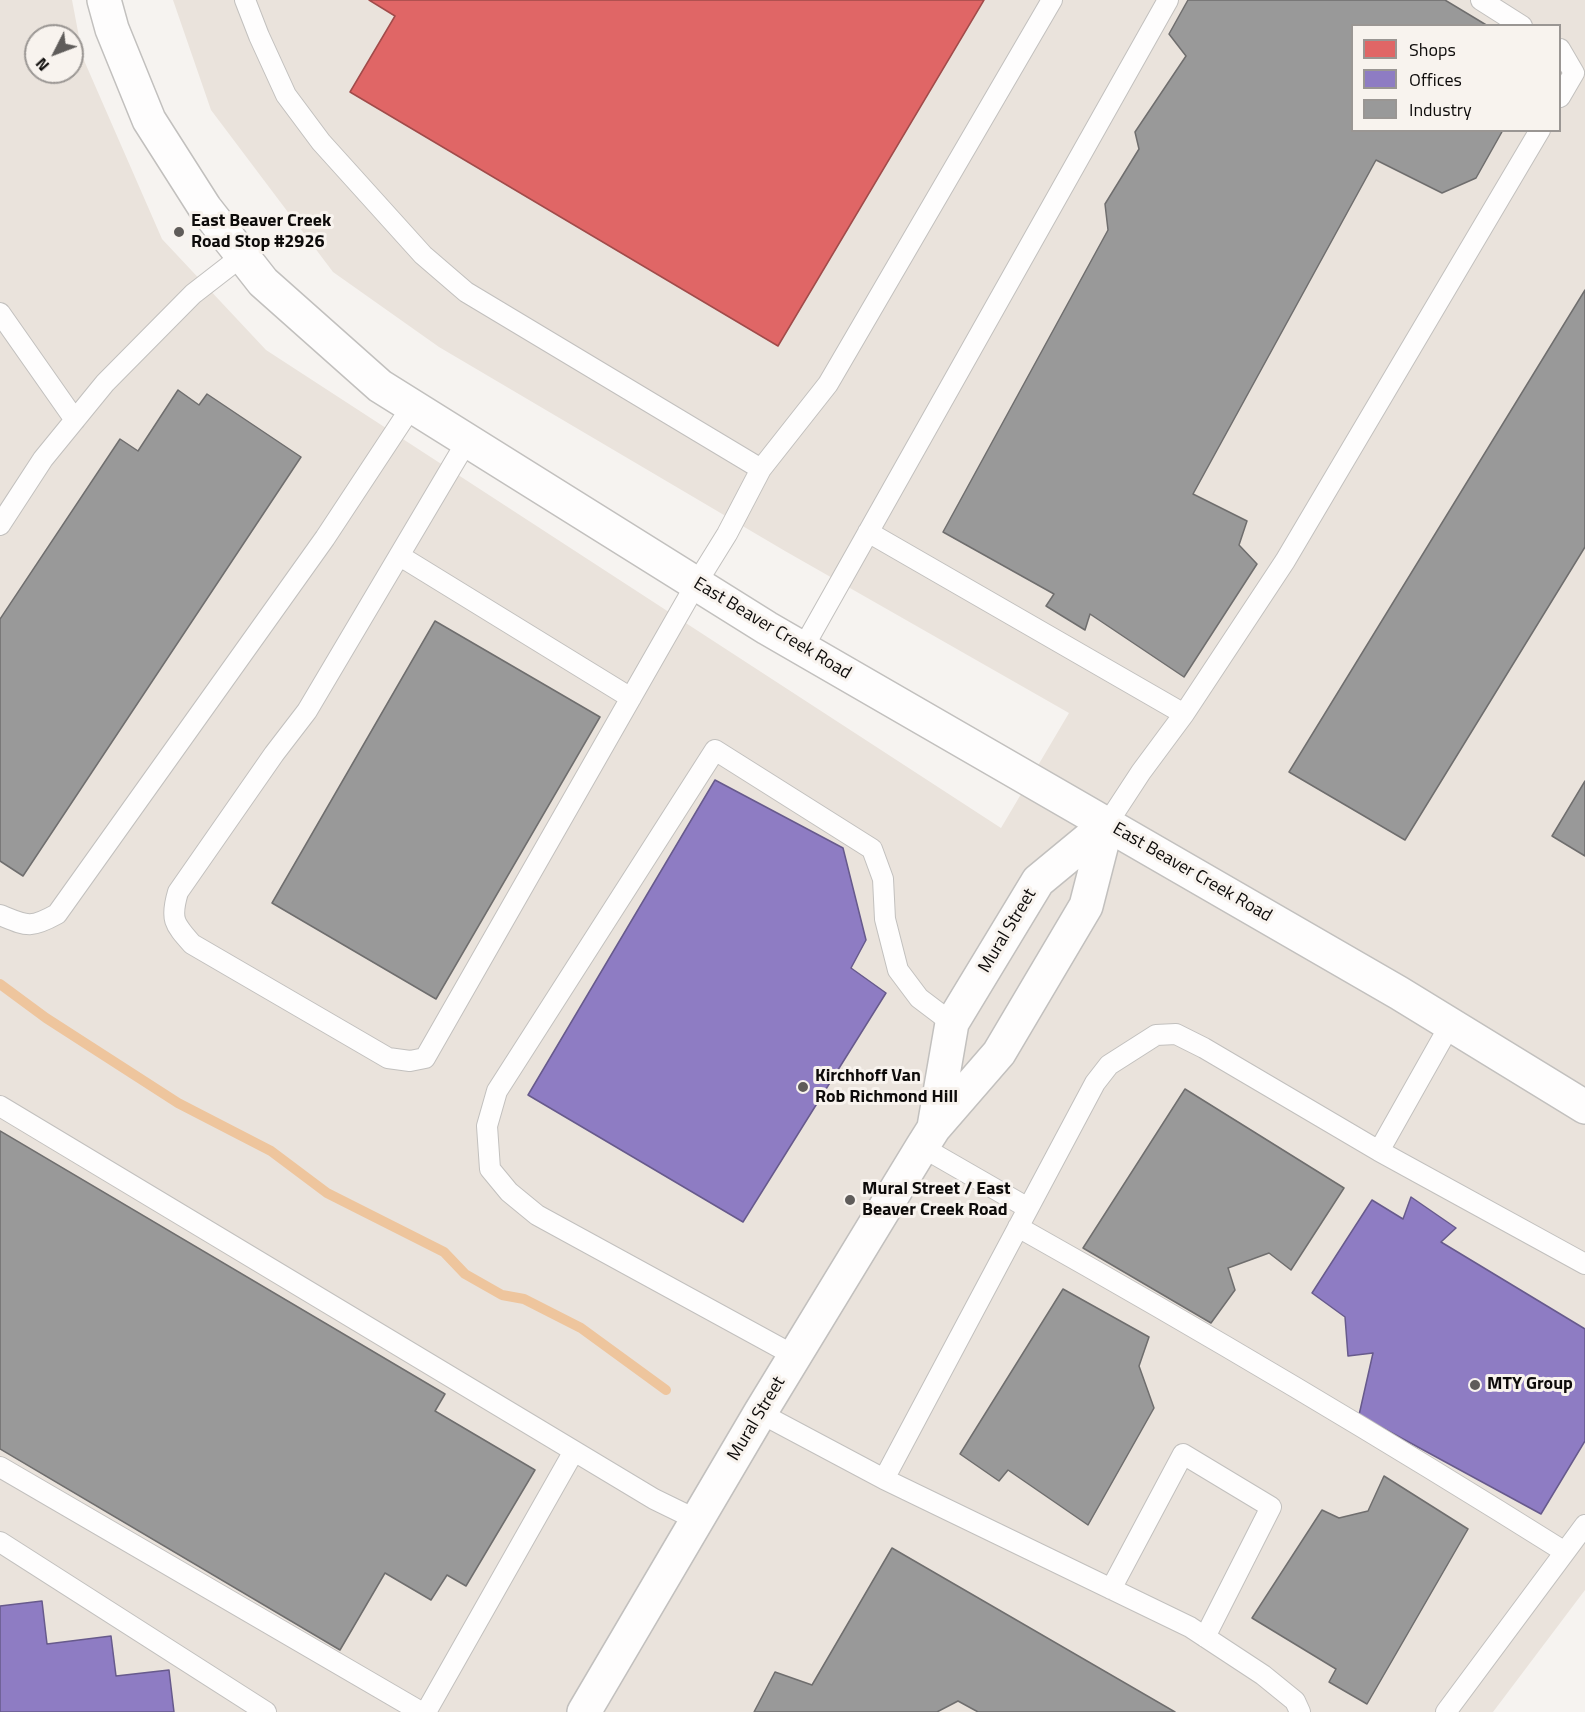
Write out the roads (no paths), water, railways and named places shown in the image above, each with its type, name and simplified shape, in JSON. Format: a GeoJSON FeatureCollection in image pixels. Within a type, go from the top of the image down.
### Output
{"type":"FeatureCollection","features":[{"type":"Feature","properties":{"kind":"street","name":"East Beaver Creek Road"},"geometry":{"type":"LineString","coordinates":[[104,0],[112,29],[149,120],[205,208],[263,282],[380,386],[696,584],[1450,1025],[1585,1107]]}},
{"type":"Feature","properties":{"kind":"street","name":"Mural Street"},"geometry":{"type":"LineString","coordinates":[[928,1138],[952,1023],[1038,880],[1107,824]]}},
{"type":"Feature","properties":{"kind":"street","name":"Mural Street"},"geometry":{"type":"LineString","coordinates":[[584,1712],[760,1413],[928,1138],[999,1053],[1086,906],[1107,824]]}},
{"type":"Feature","properties":{"kind":"lane"},"geometry":{"type":"LineString","coordinates":[[245,0],[286,95],[321,142],[423,255],[466,292],[761,469]]}},
{"type":"Feature","properties":{"kind":"lane"},"geometry":{"type":"LineString","coordinates":[[467,441],[307,711],[274,754],[178,892],[174,905],[175,925],[192,944],[388,1058],[410,1061],[425,1058],[696,584],[727,534],[761,469],[828,384],[1052,0]]}},
{"type":"Feature","properties":{"kind":"lane"},"geometry":{"type":"LineString","coordinates":[[803,648],[1168,0]]}},
{"type":"Feature","properties":{"kind":"lane"},"geometry":{"type":"LineString","coordinates":[[1481,0],[1519,24]]}},
{"type":"Feature","properties":{"kind":"lane"},"geometry":{"type":"LineString","coordinates":[[1561,51],[1574,73],[1561,95]]}},
{"type":"Feature","properties":{"kind":"lane"},"geometry":{"type":"LineString","coordinates":[[1107,824],[1184,714],[1285,561],[1539,132]]}},
{"type":"Feature","properties":{"kind":"lane"},"geometry":{"type":"LineString","coordinates":[[0,525],[43,459],[105,383],[193,294],[242,256]]}},
{"type":"Feature","properties":{"kind":"lane"},"geometry":{"type":"LineString","coordinates":[[0,313],[75,420]]}},
{"type":"Feature","properties":{"kind":"lane"},"geometry":{"type":"LineString","coordinates":[[0,915],[24,925],[40,924],[57,914],[325,538],[412,406]]}},
{"type":"Feature","properties":{"kind":"lane"},"geometry":{"type":"LineString","coordinates":[[868,532],[1184,714]]}},
{"type":"Feature","properties":{"kind":"lane"},"geometry":{"type":"LineString","coordinates":[[400,556],[631,698]]}},
{"type":"Feature","properties":{"kind":"lane"},"geometry":{"type":"LineString","coordinates":[[795,1356],[537,1215],[509,1192],[490,1169],[487,1126],[497,1091],[715,750],[872,849],[883,879],[885,919],[898,970],[918,998],[952,1023]]}},
{"type":"Feature","properties":{"kind":"lane"},"geometry":{"type":"LineString","coordinates":[[1379,1151],[1450,1025]]}},
{"type":"Feature","properties":{"kind":"lane"},"geometry":{"type":"LineString","coordinates":[[884,1479],[1101,1073],[1109,1065],[1156,1035],[1176,1034],[1204,1048],[1379,1151],[1585,1263]]}},
{"type":"Feature","properties":{"kind":"lane"},"geometry":{"type":"LineString","coordinates":[[0,1106],[574,1451],[654,1498],[697,1520]]}},
{"type":"Feature","properties":{"kind":"lane"},"geometry":{"type":"LineString","coordinates":[[928,1138],[1028,1208]]}},
{"type":"Feature","properties":{"kind":"lane"},"geometry":{"type":"LineString","coordinates":[[1018,1227],[1177,1316],[1565,1552]]}},
{"type":"Feature","properties":{"kind":"lane"},"geometry":{"type":"LineString","coordinates":[[760,1413],[884,1479],[1190,1627],[1263,1675],[1295,1701],[1300,1712]]}},
{"type":"Feature","properties":{"kind":"lane"},"geometry":{"type":"LineString","coordinates":[[426,1712],[574,1451]]}},
{"type":"Feature","properties":{"kind":"lane"},"geometry":{"type":"LineString","coordinates":[[1111,1589],[1183,1454],[1271,1507],[1205,1637]]}},
{"type":"Feature","properties":{"kind":"lane"},"geometry":{"type":"LineString","coordinates":[[0,1467],[421,1712]]}},
{"type":"Feature","properties":{"kind":"lane"},"geometry":{"type":"LineString","coordinates":[[1446,1712],[1585,1525]]}},
{"type":"Feature","properties":{"kind":"lane"},"geometry":{"type":"LineString","coordinates":[[0,1542],[266,1712]]}},
{"type":"Feature","properties":{"kind":"waterway"},"geometry":{"type":"LineString","coordinates":[[0,984],[46,1018],[178,1103],[271,1151],[327,1193],[444,1252],[465,1274],[502,1295],[524,1299],[581,1328],[666,1390]]}},
{"type":"Feature","properties":{"kind":"place","name":"East Beaver Creek Road Stop #2926"},"geometry":{"type":"Point","coordinates":[179,232]}},
{"type":"Feature","properties":{"kind":"place","name":"Kirchhoff Van Rob Richmond Hill"},"geometry":{"type":"Point","coordinates":[803,1087]}},
{"type":"Feature","properties":{"kind":"place","name":"Mural Street / East Beaver Creek Road"},"geometry":{"type":"Point","coordinates":[850,1200]}},
{"type":"Feature","properties":{"kind":"place","name":"MTY Group"},"geometry":{"type":"Point","coordinates":[1475,1385]}}]}
